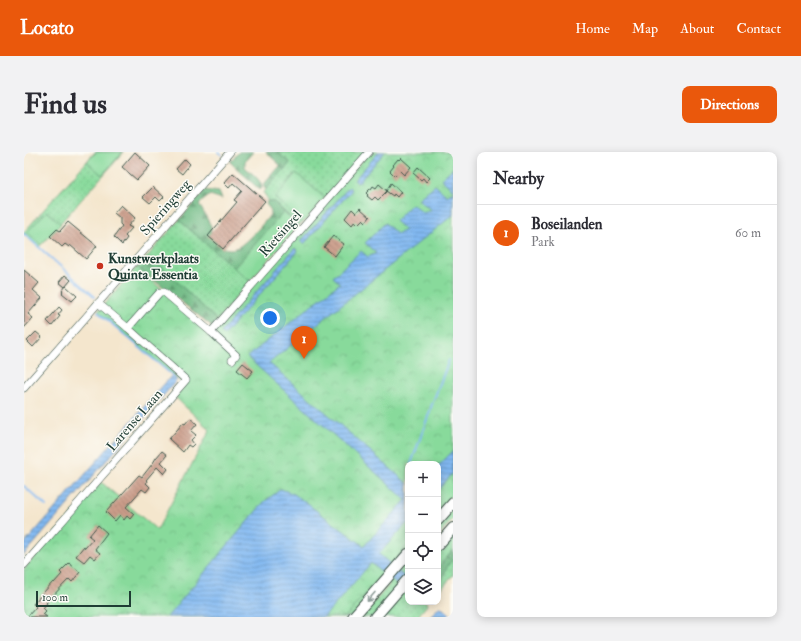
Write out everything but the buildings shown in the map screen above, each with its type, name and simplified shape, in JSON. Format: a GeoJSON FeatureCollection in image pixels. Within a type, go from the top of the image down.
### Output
{"type":"FeatureCollection","features":[{"type":"Feature","properties":{"kind":"highway"},"geometry":{"type":"LineString","coordinates":[[441,517],[453,503]]}},
{"type":"Feature","properties":{"kind":"highway"},"geometry":{"type":"LineString","coordinates":[[441,542],[453,528]]}},
{"type":"Feature","properties":{"kind":"highway"},"geometry":{"type":"LineString","coordinates":[[353,617],[405,558]]}},
{"type":"Feature","properties":{"kind":"highway"},"geometry":{"type":"LineString","coordinates":[[375,617],[405,582]]}},
{"type":"Feature","properties":{"kind":"street","name":"Spieringweg"},"geometry":{"type":"LineString","coordinates":[[24,388],[230,152]]}},
{"type":"Feature","properties":{"kind":"street","name":"Rietsingel"},"geometry":{"type":"LineString","coordinates":[[211,332],[369,152]]}},
{"type":"Feature","properties":{"kind":"street"},"geometry":{"type":"LineString","coordinates":[[128,328],[160,292],[164,292],[236,355],[232,360]]}},
{"type":"Feature","properties":{"kind":"street","name":"Larense Laan"},"geometry":{"type":"LineString","coordinates":[[24,565],[186,380],[98,303]]}},
{"type":"Feature","properties":{"kind":"green space"},"geometry":{"type":"Polygon","coordinates":[[[95,152],[124,152],[39,247],[24,234],[24,232],[95,152]]]}},
{"type":"Feature","properties":{"kind":"green space"},"geometry":{"type":"Polygon","coordinates":[[[96,152],[123,152],[102,175],[87,162],[96,152]]]}},
{"type":"Feature","properties":{"kind":"green space"},"geometry":{"type":"Polygon","coordinates":[[[239,152],[253,152],[245,161],[245,167],[262,185],[260,190],[230,162],[239,152]]]}},
{"type":"Feature","properties":{"kind":"green space"},"geometry":{"type":"Polygon","coordinates":[[[266,152],[277,152],[290,163],[266,189],[264,188],[265,183],[280,165],[266,152]]]}},
{"type":"Feature","properties":{"kind":"green space"},"geometry":{"type":"Polygon","coordinates":[[[277,152],[365,152],[325,198],[296,173],[275,198],[303,223],[299,225],[274,202],[269,201],[263,192],[290,163],[277,152]]]}},
{"type":"Feature","properties":{"kind":"green space"},"geometry":{"type":"Polygon","coordinates":[[[370,152],[453,152],[453,494],[441,508],[441,461],[405,461],[405,548],[345,617],[24,617],[24,569],[101,482],[157,530],[210,430],[175,397],[185,385],[98,311],[137,267],[208,332],[370,152]]]}},
{"type":"Feature","properties":{"kind":"green space"},"geometry":{"type":"Polygon","coordinates":[[[296,173],[325,198],[303,223],[275,198],[296,173]]]}},
{"type":"Feature","properties":{"kind":"green space"},"geometry":{"type":"Polygon","coordinates":[[[205,190],[219,192],[222,199],[210,195],[199,204],[211,226],[210,237],[222,247],[228,249],[239,247],[243,244],[267,219],[271,212],[266,204],[267,201],[274,202],[284,212],[234,268],[179,220],[205,190]]]}},
{"type":"Feature","properties":{"kind":"green space"},"geometry":{"type":"Polygon","coordinates":[[[47,211],[61,224],[41,245],[27,232],[47,211]]]}},
{"type":"Feature","properties":{"kind":"green space"},"geometry":{"type":"Polygon","coordinates":[[[284,212],[299,225],[250,281],[234,268],[284,212]]]}},
{"type":"Feature","properties":{"kind":"green space"},"geometry":{"type":"Polygon","coordinates":[[[179,220],[250,281],[212,326],[138,267],[179,220]]]}},
{"type":"Feature","properties":{"kind":"green space"},"geometry":{"type":"Polygon","coordinates":[[[151,257],[217,320],[212,326],[141,270],[151,257]]]}},
{"type":"Feature","properties":{"kind":"green space"},"geometry":{"type":"Polygon","coordinates":[[[453,508],[453,519],[441,533],[441,522],[453,508]]]}},
{"type":"Feature","properties":{"kind":"green space"},"geometry":{"type":"Polygon","coordinates":[[[405,525],[405,552],[399,559],[405,560],[405,605],[427,605],[417,617],[361,617],[390,584],[383,578],[353,617],[324,617],[405,525]]]}},
{"type":"Feature","properties":{"kind":"green space"},"geometry":{"type":"Polygon","coordinates":[[[453,533],[453,575],[441,589],[441,569],[441,547],[453,533]]]}},
{"type":"Feature","properties":{"kind":"green space"},"geometry":{"type":"Polygon","coordinates":[[[453,550],[453,558],[446,569],[441,585],[441,569],[441,564],[453,550]]]}},
{"type":"Feature","properties":{"kind":"water"},"geometry":{"type":"Polygon","coordinates":[[[379,152],[385,152],[358,183],[354,180],[379,152]]]}},
{"type":"Feature","properties":{"kind":"water"},"geometry":{"type":"Polygon","coordinates":[[[453,168],[453,190],[441,179],[453,168]]]}},
{"type":"Feature","properties":{"kind":"water"},"geometry":{"type":"Polygon","coordinates":[[[435,185],[447,196],[453,192],[453,215],[269,363],[405,481],[405,499],[247,357],[340,283],[333,277],[361,251],[368,257],[376,253],[365,243],[385,223],[397,234],[405,230],[395,221],[412,204],[423,213],[431,210],[418,199],[435,185]]]}},
{"type":"Feature","properties":{"kind":"water"},"geometry":{"type":"Polygon","coordinates":[[[349,187],[352,190],[304,244],[301,241],[349,187]]]}},
{"type":"Feature","properties":{"kind":"water"},"geometry":{"type":"Polygon","coordinates":[[[295,248],[298,251],[224,335],[221,332],[295,248]]]}},
{"type":"Feature","properties":{"kind":"water"},"geometry":{"type":"Polygon","coordinates":[[[172,375],[177,380],[24,555],[24,544],[172,375]]]}},
{"type":"Feature","properties":{"kind":"water"},"geometry":{"type":"Polygon","coordinates":[[[453,451],[453,473],[441,487],[441,463],[453,451]]]}},
{"type":"Feature","properties":{"kind":"water"},"geometry":{"type":"Polygon","coordinates":[[[281,489],[294,494],[364,546],[405,501],[405,525],[379,554],[405,577],[405,591],[371,563],[324,617],[167,617],[264,502],[281,489]]]}},
{"type":"Feature","properties":{"kind":"water"},"geometry":{"type":"Polygon","coordinates":[[[440,606],[452,617],[430,617],[440,606]]]}},
{"type":"Feature","properties":{"kind":"waterway"},"geometry":{"type":"LineString","coordinates":[[218,152],[222,155]]}},
{"type":"Feature","properties":{"kind":"waterway"},"geometry":{"type":"LineString","coordinates":[[24,234],[95,297]]}},
{"type":"Feature","properties":{"kind":"waterway"},"geometry":{"type":"LineString","coordinates":[[98,312],[172,375]]}},
{"type":"Feature","properties":{"kind":"waterway"},"geometry":{"type":"LineString","coordinates":[[431,407],[449,360]]}},
{"type":"Feature","properties":{"kind":"waterway"},"geometry":{"type":"LineString","coordinates":[[412,461],[431,408]]}},
{"type":"Feature","properties":{"kind":"waterway"},"geometry":{"type":"LineString","coordinates":[[24,486],[46,506]]}},
{"type":"Feature","properties":{"kind":"place","name":"Kunstwerkplaats Quinta Essentia"},"geometry":{"type":"Point","coordinates":[100,266]}},
{"type":"Feature","properties":{"kind":"place","name":"Boseilanden"},"geometry":{"type":"Point","coordinates":[304,359]}}]}
